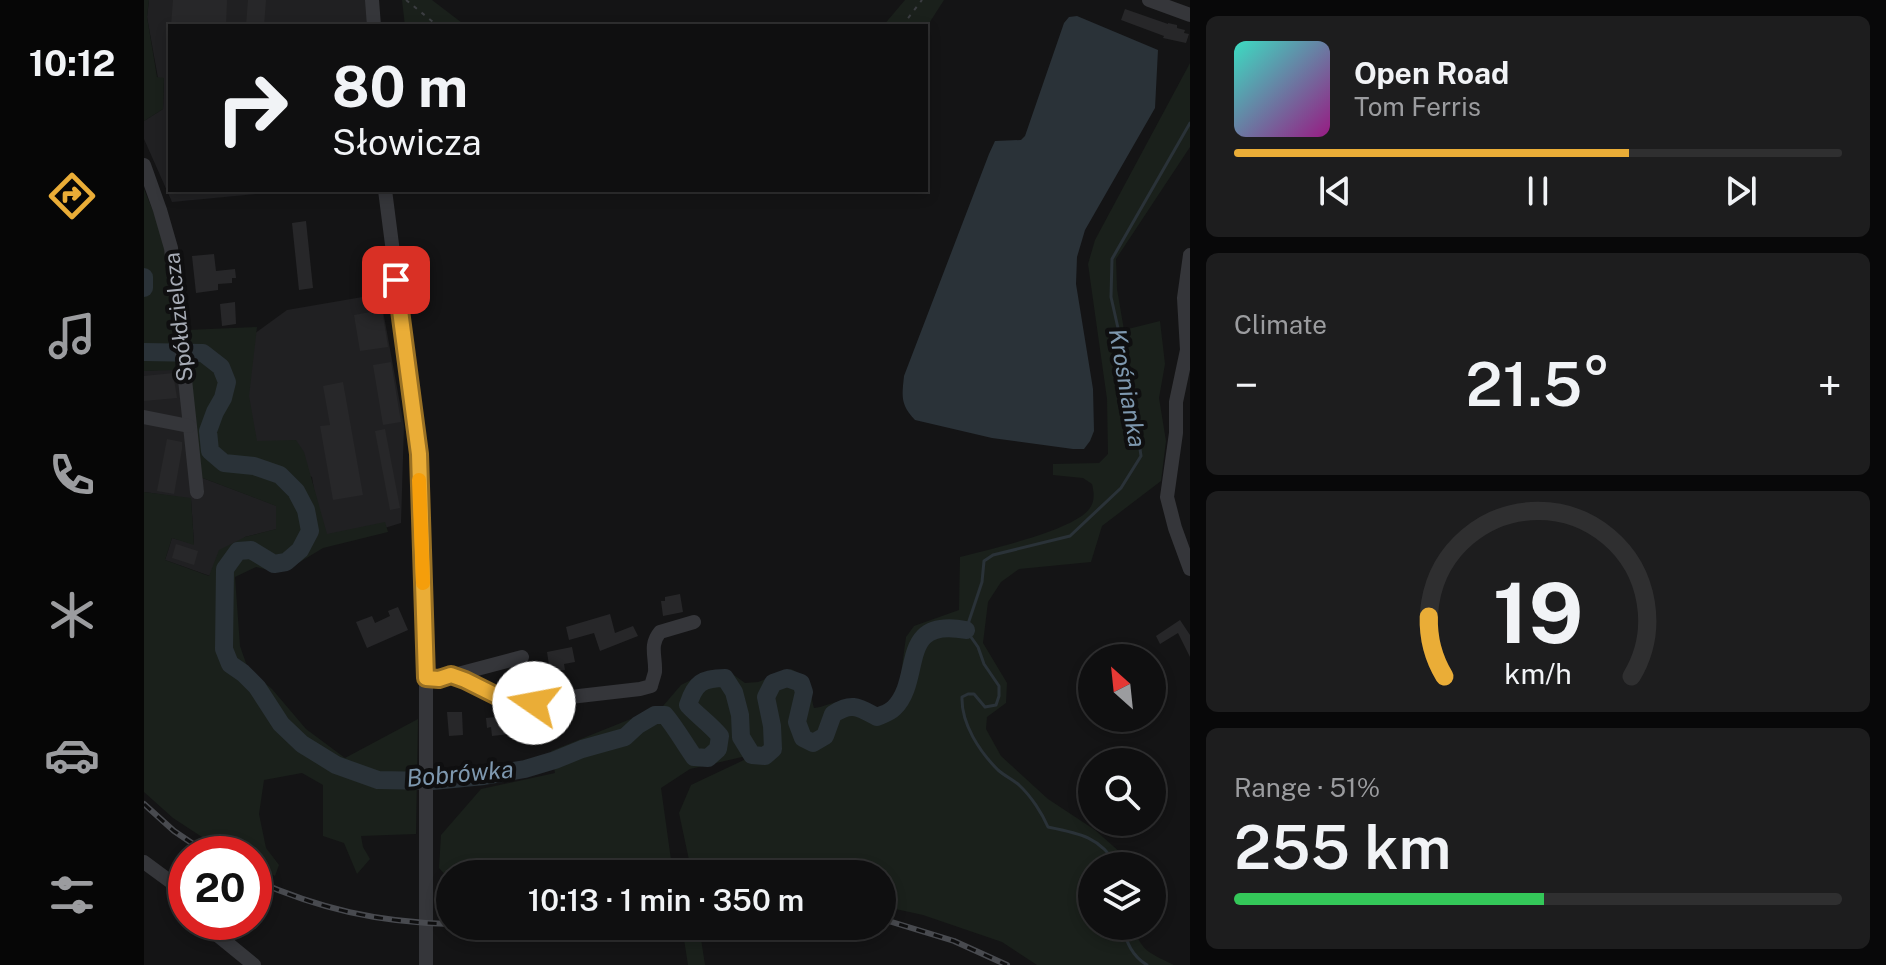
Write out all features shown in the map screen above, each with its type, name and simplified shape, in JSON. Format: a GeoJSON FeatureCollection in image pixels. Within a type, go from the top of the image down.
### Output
{"type":"FeatureCollection","features":[{"type":"Feature","properties":{"kind":"street"},"geometry":{"type":"LineString","coordinates":[[372,0],[374,24]]}},
{"type":"Feature","properties":{"kind":"street"},"geometry":{"type":"LineString","coordinates":[[1149,0],[1190,15]]}},
{"type":"Feature","properties":{"kind":"street","name":"Spółdzielcza"},"geometry":{"type":"LineString","coordinates":[[144,165],[171,248],[197,492]]}},
{"type":"Feature","properties":{"kind":"street"},"geometry":{"type":"LineString","coordinates":[[385,192],[419,454],[426,678],[426,965]]}},
{"type":"Feature","properties":{"kind":"street"},"geometry":{"type":"LineString","coordinates":[[1190,255],[1184,298],[1187,350],[1176,402],[1176,433],[1167,497],[1190,569]]}},
{"type":"Feature","properties":{"kind":"street"},"geometry":{"type":"LineString","coordinates":[[144,417],[189,426]]}},
{"type":"Feature","properties":{"kind":"street"},"geometry":{"type":"LineString","coordinates":[[451,675],[518,703],[640,689],[651,686],[655,673],[653,644],[656,636],[694,622]]}},
{"type":"Feature","properties":{"kind":"street"},"geometry":{"type":"LineString","coordinates":[[426,678],[439,679],[522,657]]}},
{"type":"Feature","properties":{"kind":"street"},"geometry":{"type":"LineString","coordinates":[[144,862],[168,880]]}},
{"type":"Feature","properties":{"kind":"street"},"geometry":{"type":"LineString","coordinates":[[223,940],[254,965]]}},
{"type":"Feature","properties":{"kind":"path"},"geometry":{"type":"LineString","coordinates":[[406,0],[436,24]]}},
{"type":"Feature","properties":{"kind":"path"},"geometry":{"type":"LineString","coordinates":[[904,24],[922,0]]}},
{"type":"Feature","properties":{"kind":"shaded area"},"geometry":{"type":"Polygon","coordinates":[[[144,0],[149,0],[147,17],[157,77],[164,78],[163,109],[144,121],[144,0]]]}},
{"type":"Feature","properties":{"kind":"shaded area"},"geometry":{"type":"Polygon","coordinates":[[[149,0],[366,0],[369,24],[168,24],[168,192],[277,192],[172,202],[144,139],[144,121],[163,109],[164,78],[158,78],[147,17],[149,0]]]}},
{"type":"Feature","properties":{"kind":"shaded area"},"geometry":{"type":"Polygon","coordinates":[[[402,0],[432,0],[463,24],[405,24],[402,0]]]}},
{"type":"Feature","properties":{"kind":"shaded area"},"geometry":{"type":"Polygon","coordinates":[[[905,0],[944,0],[928,25],[885,24],[905,0]]]}},
{"type":"Feature","properties":{"kind":"shaded area"},"geometry":{"type":"Polygon","coordinates":[[[1077,16],[1158,50],[1155,108],[1085,230],[1077,257],[1076,284],[1093,389],[1094,431],[1090,441],[1084,449],[1073,449],[992,438],[915,420],[903,400],[904,376],[989,154],[995,141],[1021,140],[1025,136],[1064,23],[1069,17],[1077,16]]]}},
{"type":"Feature","properties":{"kind":"shaded area"},"geometry":{"type":"Polygon","coordinates":[[[1190,63],[1190,147],[1116,259],[1124,330],[1160,321],[1165,364],[1159,398],[1166,441],[1161,481],[1102,526],[1091,562],[1019,569],[1001,582],[988,602],[983,643],[1007,683],[1006,703],[987,717],[986,729],[1001,756],[1048,799],[1078,819],[1078,836],[1102,836],[1120,852],[1078,852],[1078,940],[1140,940],[1154,955],[1174,965],[1037,965],[1002,942],[896,909],[896,860],[689,860],[679,813],[691,785],[746,759],[742,757],[690,769],[661,788],[671,860],[439,860],[441,835],[481,789],[555,773],[551,751],[663,706],[681,685],[711,670],[727,670],[745,683],[758,682],[791,669],[806,680],[814,708],[846,701],[876,711],[888,706],[898,696],[906,637],[914,626],[959,610],[960,557],[1049,532],[1081,516],[1093,502],[1092,484],[1083,478],[1053,475],[1053,464],[1099,463],[1108,454],[1107,399],[1088,264],[1095,240],[1190,63]]]}},
{"type":"Feature","properties":{"kind":"shaded area"},"geometry":{"type":"Polygon","coordinates":[[[144,189],[160,228],[165,253],[176,370],[144,371],[144,189]]]}},
{"type":"Feature","properties":{"kind":"shaded area"},"geometry":{"type":"Polygon","coordinates":[[[380,294],[404,426],[401,523],[322,539],[312,477],[236,440],[232,350],[287,310],[380,294]]]}},
{"type":"Feature","properties":{"kind":"shaded area"},"geometry":{"type":"Polygon","coordinates":[[[257,327],[249,396],[257,441],[296,440],[304,452],[327,534],[385,522],[388,532],[323,548],[290,568],[274,571],[256,567],[235,577],[240,646],[248,669],[272,689],[306,729],[345,758],[418,719],[416,834],[361,836],[370,859],[357,874],[344,843],[323,836],[323,785],[302,773],[264,780],[259,814],[264,836],[200,836],[173,818],[144,792],[144,492],[191,498],[194,545],[172,538],[165,560],[209,576],[219,550],[245,537],[276,529],[276,506],[200,477],[187,330],[257,327]]]}},
{"type":"Feature","properties":{"kind":"shaded area"},"geometry":{"type":"Polygon","coordinates":[[[190,368],[200,477],[277,506],[277,529],[245,537],[210,576],[165,560],[172,538],[194,544],[191,499],[144,492],[144,371],[190,368]]]}},
{"type":"Feature","properties":{"kind":"shaded area"},"geometry":{"type":"Polygon","coordinates":[[[272,856],[279,865],[275,876],[272,874],[272,856]]]}},
{"type":"Feature","properties":{"kind":"shaded area"},"geometry":{"type":"Polygon","coordinates":[[[684,940],[701,940],[705,965],[688,965],[684,940]]]}},
{"type":"Feature","properties":{"kind":"building"},"geometry":{"type":"Polygon","coordinates":[[[173,0],[227,0],[226,24],[171,24],[173,0]]]}},
{"type":"Feature","properties":{"kind":"building"},"geometry":{"type":"Polygon","coordinates":[[[248,0],[266,0],[264,24],[246,24],[248,0]]]}},
{"type":"Feature","properties":{"kind":"building"},"geometry":{"type":"Polygon","coordinates":[[[1125,9],[1177,25],[1189,34],[1186,43],[1163,38],[1121,20],[1125,9]]]}},
{"type":"Feature","properties":{"kind":"building"},"geometry":{"type":"Polygon","coordinates":[[[306,221],[313,288],[299,290],[292,223],[306,221]]]}},
{"type":"Feature","properties":{"kind":"building"},"geometry":{"type":"Polygon","coordinates":[[[214,254],[216,271],[235,269],[236,278],[232,278],[232,283],[218,284],[218,290],[196,293],[192,256],[214,254]]]}},
{"type":"Feature","properties":{"kind":"building"},"geometry":{"type":"Polygon","coordinates":[[[235,302],[236,324],[222,326],[220,304],[235,302]]]}},
{"type":"Feature","properties":{"kind":"building"},"geometry":{"type":"Polygon","coordinates":[[[382,310],[388,347],[360,351],[354,315],[382,310]]]}},
{"type":"Feature","properties":{"kind":"building"},"geometry":{"type":"Polygon","coordinates":[[[391,362],[401,422],[383,425],[373,365],[391,362]]]}},
{"type":"Feature","properties":{"kind":"building"},"geometry":{"type":"Polygon","coordinates":[[[173,373],[177,398],[144,401],[144,376],[173,373]]]}},
{"type":"Feature","properties":{"kind":"building"},"geometry":{"type":"Polygon","coordinates":[[[343,382],[363,495],[333,500],[320,426],[330,425],[323,386],[343,382]]]}},
{"type":"Feature","properties":{"kind":"building"},"geometry":{"type":"Polygon","coordinates":[[[385,429],[400,508],[390,510],[375,431],[385,429]]]}},
{"type":"Feature","properties":{"kind":"building"},"geometry":{"type":"Polygon","coordinates":[[[167,439],[182,442],[174,494],[157,491],[167,439]]]}},
{"type":"Feature","properties":{"kind":"building"},"geometry":{"type":"Polygon","coordinates":[[[176,544],[198,551],[194,565],[172,558],[176,544]]]}},
{"type":"Feature","properties":{"kind":"building"},"geometry":{"type":"Polygon","coordinates":[[[680,594],[683,612],[663,616],[661,601],[680,594]]]}},
{"type":"Feature","properties":{"kind":"building"},"geometry":{"type":"Polygon","coordinates":[[[398,607],[408,630],[367,648],[356,622],[372,616],[375,623],[390,616],[388,611],[398,607]]]}},
{"type":"Feature","properties":{"kind":"building"},"geometry":{"type":"Polygon","coordinates":[[[610,614],[615,633],[633,626],[638,636],[600,651],[594,633],[569,640],[566,627],[610,614]]]}},
{"type":"Feature","properties":{"kind":"building"},"geometry":{"type":"Polygon","coordinates":[[[1180,620],[1190,635],[1190,657],[1178,633],[1160,644],[1156,636],[1180,620]]]}},
{"type":"Feature","properties":{"kind":"building"},"geometry":{"type":"Polygon","coordinates":[[[572,647],[575,662],[564,664],[565,670],[550,672],[547,652],[572,647]]]}},
{"type":"Feature","properties":{"kind":"building"},"geometry":{"type":"Polygon","coordinates":[[[447,712],[462,712],[463,735],[449,736],[447,712]]]}},
{"type":"Feature","properties":{"kind":"building"},"geometry":{"type":"Polygon","coordinates":[[[496,717],[496,720],[509,719],[510,734],[492,736],[486,718],[496,717]]]}},
{"type":"Feature","properties":{"kind":"waterway","name":"Krośnianka"},"geometry":{"type":"LineString","coordinates":[[1107,852],[1096,842],[1079,834],[1048,827],[1028,794],[998,770],[978,746],[968,727],[962,697],[974,694],[985,707],[996,705],[999,686],[966,630],[982,582],[984,561],[993,555],[1070,536],[1121,488],[1141,456],[1131,386],[1111,297],[1112,259],[1190,123]]}},
{"type":"Feature","properties":{"kind":"waterway","name":"Bobrówka"},"geometry":{"type":"LineString","coordinates":[[144,277],[144,288]]}},
{"type":"Feature","properties":{"kind":"waterway","name":"Bobrówka"},"geometry":{"type":"LineString","coordinates":[[144,352],[203,353],[221,367],[227,382],[208,431],[210,451],[224,463],[254,466],[280,475],[296,491],[306,510],[310,531],[300,550],[286,562],[274,564],[251,550],[238,551],[225,569],[224,649],[230,664],[257,687],[281,724],[302,744],[336,765],[378,780],[433,781],[525,769],[625,737],[655,715],[665,715],[694,757],[708,758],[718,749],[720,736],[688,705],[700,683],[717,678],[725,678],[734,692],[741,737],[752,755],[765,756],[773,749],[766,697],[773,683],[787,678],[801,683],[804,692],[797,722],[803,738],[813,743],[825,736],[833,714],[840,710],[855,707],[877,717],[892,710],[903,696],[920,641],[929,632],[944,628],[966,630]]}},
{"type":"Feature","properties":{"kind":"waterway","name":"Bobrówka"},"geometry":{"type":"LineString","coordinates":[[1127,940],[1137,958],[1147,965]]}},
{"type":"Feature","properties":{"kind":"railway"},"geometry":{"type":"LineString","coordinates":[[144,804],[181,836]]}},
{"type":"Feature","properties":{"kind":"railway"},"geometry":{"type":"LineString","coordinates":[[272,887],[349,912],[436,923]]}},
{"type":"Feature","properties":{"kind":"railway"},"geometry":{"type":"LineString","coordinates":[[896,923],[954,941],[1007,965]]}},
{"type":"Feature","properties":{"kind":"slow traffic"},"geometry":{"type":"LineString","coordinates":[[419,480],[423,583]]}},
{"type":"Feature","properties":{"kind":"route"},"geometry":{"type":"LineString","coordinates":[[396,280],[419,454],[426,678],[439,679],[451,675],[505,700],[534,703]]}}]}
